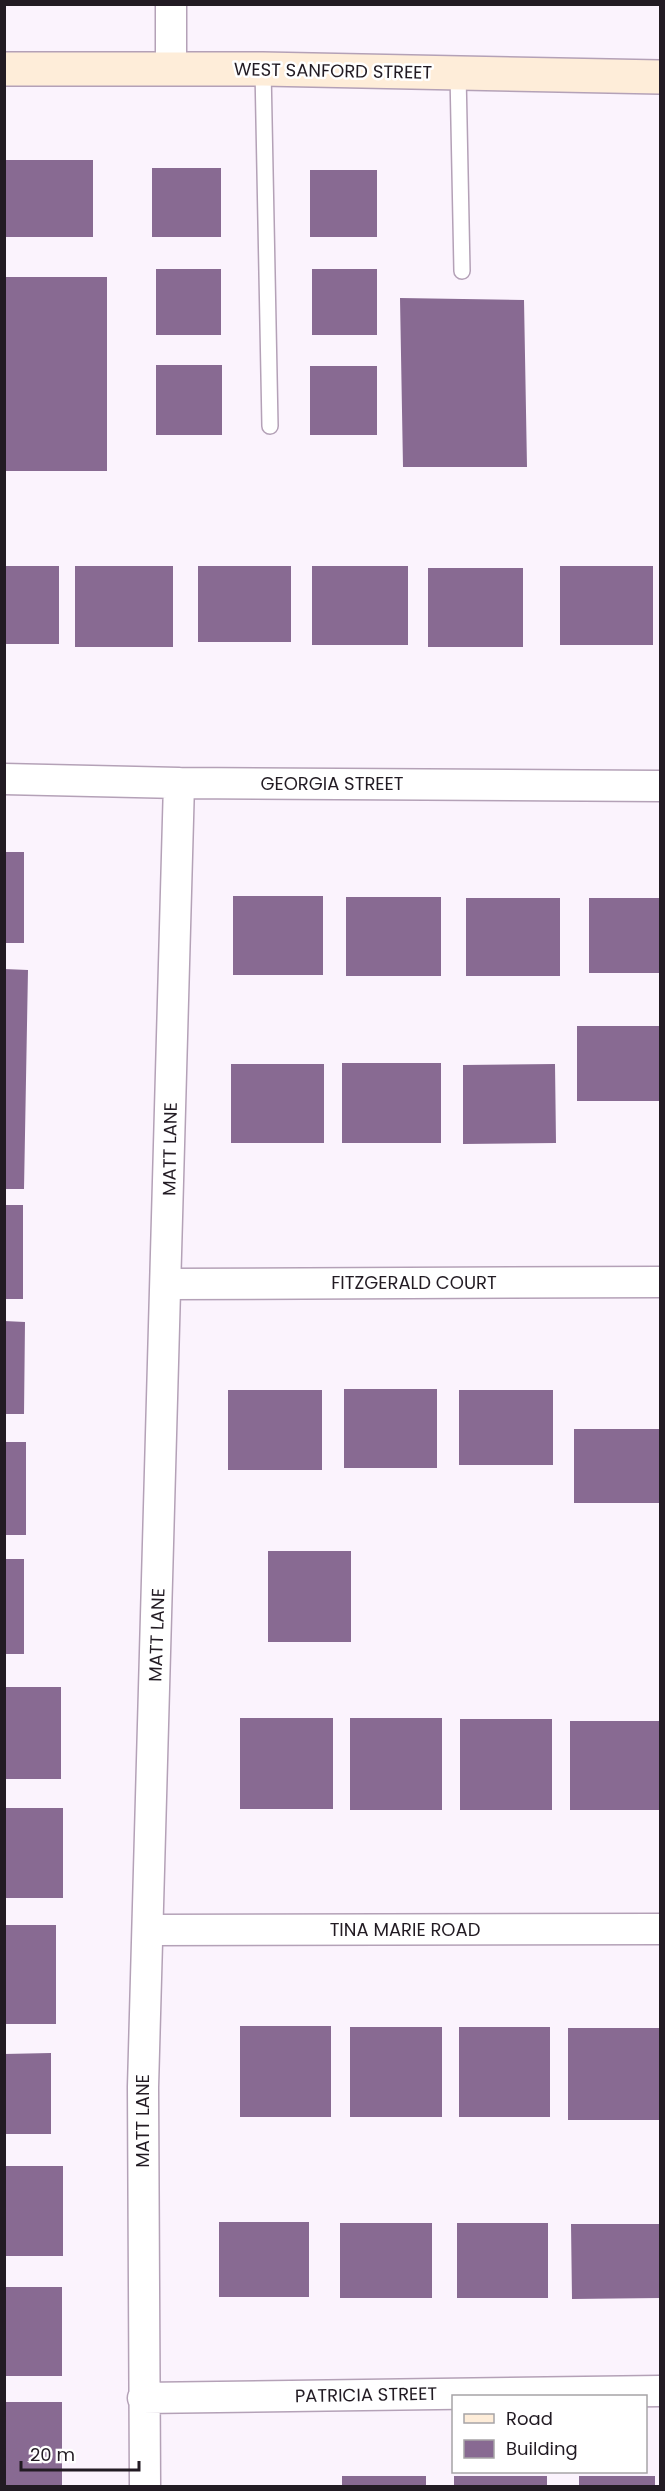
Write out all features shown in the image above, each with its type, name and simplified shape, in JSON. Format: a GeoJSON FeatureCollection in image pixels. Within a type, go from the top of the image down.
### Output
{"type":"FeatureCollection","features":[{"type":"Feature","properties":{"kind":"street"},"geometry":{"type":"LineString","coordinates":[[171,4],[171,69]]}},
{"type":"Feature","properties":{"kind":"street","name":"WEST SANFORD STREET"},"geometry":{"type":"LineString","coordinates":[[4,69],[263,69],[660,77]]}},
{"type":"Feature","properties":{"kind":"street","name":"GEORGIA STREET"},"geometry":{"type":"LineString","coordinates":[[4,779],[179,783],[660,786]]}},
{"type":"Feature","properties":{"kind":"street","name":"MATT LANE"},"geometry":{"type":"LineString","coordinates":[[145,2487],[143,2087],[167,1284],[179,783]]}},
{"type":"Feature","properties":{"kind":"street","name":"FITZGERALD COURT"},"geometry":{"type":"LineString","coordinates":[[167,1284],[660,1282]]}},
{"type":"Feature","properties":{"kind":"street","name":"TINA MARIE ROAD"},"geometry":{"type":"LineString","coordinates":[[149,1930],[660,1929]]}},
{"type":"Feature","properties":{"kind":"street","name":"PATRICIA STREET"},"geometry":{"type":"LineString","coordinates":[[143,2398],[660,2391]]}},
{"type":"Feature","properties":{"kind":"lane"},"geometry":{"type":"LineString","coordinates":[[263,69],[270,426]]}},
{"type":"Feature","properties":{"kind":"lane"},"geometry":{"type":"LineString","coordinates":[[458,73],[462,271]]}},
{"type":"Feature","properties":{"kind":"building"},"geometry":{"type":"Polygon","coordinates":[[[4,160],[93,160],[93,237],[4,237],[4,160]]]}},
{"type":"Feature","properties":{"kind":"building"},"geometry":{"type":"Polygon","coordinates":[[[152,168],[221,168],[221,237],[152,237],[152,168]]]}},
{"type":"Feature","properties":{"kind":"building"},"geometry":{"type":"Polygon","coordinates":[[[310,170],[377,170],[377,237],[310,237],[310,170]]]}},
{"type":"Feature","properties":{"kind":"building"},"geometry":{"type":"Polygon","coordinates":[[[156,269],[221,269],[221,335],[156,335],[156,269]]]}},
{"type":"Feature","properties":{"kind":"building"},"geometry":{"type":"Polygon","coordinates":[[[312,269],[377,269],[377,335],[312,335],[312,269]]]}},
{"type":"Feature","properties":{"kind":"building"},"geometry":{"type":"Polygon","coordinates":[[[4,277],[107,277],[107,471],[4,471],[4,277]]]}},
{"type":"Feature","properties":{"kind":"building"},"geometry":{"type":"Polygon","coordinates":[[[400,298],[524,300],[527,467],[403,467],[400,298]]]}},
{"type":"Feature","properties":{"kind":"building"},"geometry":{"type":"Polygon","coordinates":[[[156,365],[222,365],[222,435],[156,435],[156,365]]]}},
{"type":"Feature","properties":{"kind":"building"},"geometry":{"type":"Polygon","coordinates":[[[310,366],[377,366],[377,435],[310,435],[310,366]]]}},
{"type":"Feature","properties":{"kind":"building"},"geometry":{"type":"Polygon","coordinates":[[[5,566],[59,566],[59,644],[5,644],[5,566]]]}},
{"type":"Feature","properties":{"kind":"building"},"geometry":{"type":"Polygon","coordinates":[[[75,566],[173,566],[173,647],[75,647],[75,566]]]}},
{"type":"Feature","properties":{"kind":"building"},"geometry":{"type":"Polygon","coordinates":[[[198,566],[291,566],[291,642],[198,642],[198,566]]]}},
{"type":"Feature","properties":{"kind":"building"},"geometry":{"type":"Polygon","coordinates":[[[312,566],[408,566],[408,645],[312,645],[312,566]]]}},
{"type":"Feature","properties":{"kind":"building"},"geometry":{"type":"Polygon","coordinates":[[[560,566],[653,566],[653,645],[560,645],[560,566]]]}},
{"type":"Feature","properties":{"kind":"building"},"geometry":{"type":"Polygon","coordinates":[[[428,568],[523,568],[523,647],[428,647],[428,568]]]}},
{"type":"Feature","properties":{"kind":"building"},"geometry":{"type":"Polygon","coordinates":[[[4,852],[24,852],[24,943],[4,943],[4,852]]]}},
{"type":"Feature","properties":{"kind":"building"},"geometry":{"type":"Polygon","coordinates":[[[233,896],[323,896],[323,975],[233,975],[233,896]]]}},
{"type":"Feature","properties":{"kind":"building"},"geometry":{"type":"Polygon","coordinates":[[[346,897],[441,897],[441,976],[346,976],[346,897]]]}},
{"type":"Feature","properties":{"kind":"building"},"geometry":{"type":"Polygon","coordinates":[[[466,898],[560,898],[560,976],[466,976],[466,898]]]}},
{"type":"Feature","properties":{"kind":"building"},"geometry":{"type":"Polygon","coordinates":[[[589,898],[660,898],[660,973],[589,973],[589,898]]]}},
{"type":"Feature","properties":{"kind":"building"},"geometry":{"type":"Polygon","coordinates":[[[4,969],[28,970],[24,1189],[4,1189],[4,969]]]}},
{"type":"Feature","properties":{"kind":"building"},"geometry":{"type":"Polygon","coordinates":[[[577,1026],[660,1026],[660,1101],[577,1101],[577,1026]]]}},
{"type":"Feature","properties":{"kind":"building"},"geometry":{"type":"Polygon","coordinates":[[[342,1063],[441,1063],[441,1143],[342,1143],[342,1063]]]}},
{"type":"Feature","properties":{"kind":"building"},"geometry":{"type":"Polygon","coordinates":[[[231,1064],[324,1064],[324,1143],[231,1143],[231,1064]]]}},
{"type":"Feature","properties":{"kind":"building"},"geometry":{"type":"Polygon","coordinates":[[[555,1064],[556,1143],[463,1144],[463,1065],[555,1064]]]}},
{"type":"Feature","properties":{"kind":"building"},"geometry":{"type":"Polygon","coordinates":[[[4,1205],[23,1205],[23,1299],[4,1299],[4,1205]]]}},
{"type":"Feature","properties":{"kind":"building"},"geometry":{"type":"Polygon","coordinates":[[[4,1321],[25,1322],[24,1414],[4,1414],[4,1321]]]}},
{"type":"Feature","properties":{"kind":"building"},"geometry":{"type":"Polygon","coordinates":[[[344,1389],[437,1389],[437,1468],[344,1468],[344,1389]]]}},
{"type":"Feature","properties":{"kind":"building"},"geometry":{"type":"Polygon","coordinates":[[[228,1390],[322,1390],[322,1470],[228,1470],[228,1390]]]}},
{"type":"Feature","properties":{"kind":"building"},"geometry":{"type":"Polygon","coordinates":[[[459,1390],[553,1390],[553,1465],[459,1465],[459,1390]]]}},
{"type":"Feature","properties":{"kind":"building"},"geometry":{"type":"Polygon","coordinates":[[[574,1429],[660,1429],[660,1503],[574,1503],[574,1429]]]}},
{"type":"Feature","properties":{"kind":"building"},"geometry":{"type":"Polygon","coordinates":[[[4,1442],[26,1442],[26,1535],[4,1535],[4,1442]]]}},
{"type":"Feature","properties":{"kind":"building"},"geometry":{"type":"Polygon","coordinates":[[[268,1551],[351,1551],[351,1642],[268,1642],[268,1551]]]}},
{"type":"Feature","properties":{"kind":"building"},"geometry":{"type":"Polygon","coordinates":[[[4,1559],[24,1559],[24,1654],[4,1654],[4,1559]]]}},
{"type":"Feature","properties":{"kind":"building"},"geometry":{"type":"Polygon","coordinates":[[[4,1687],[61,1687],[61,1779],[4,1779],[4,1687]]]}},
{"type":"Feature","properties":{"kind":"building"},"geometry":{"type":"Polygon","coordinates":[[[240,1718],[333,1718],[333,1809],[240,1809],[240,1718]]]}},
{"type":"Feature","properties":{"kind":"building"},"geometry":{"type":"Polygon","coordinates":[[[350,1718],[442,1718],[442,1810],[350,1810],[350,1718]]]}},
{"type":"Feature","properties":{"kind":"building"},"geometry":{"type":"Polygon","coordinates":[[[460,1719],[552,1719],[552,1810],[460,1810],[460,1719]]]}},
{"type":"Feature","properties":{"kind":"building"},"geometry":{"type":"Polygon","coordinates":[[[570,1721],[660,1721],[660,1810],[570,1810],[570,1721]]]}},
{"type":"Feature","properties":{"kind":"building"},"geometry":{"type":"Polygon","coordinates":[[[4,1808],[63,1808],[63,1898],[4,1898],[4,1808]]]}},
{"type":"Feature","properties":{"kind":"building"},"geometry":{"type":"Polygon","coordinates":[[[4,1925],[56,1925],[56,2024],[4,2024],[4,1925]]]}},
{"type":"Feature","properties":{"kind":"building"},"geometry":{"type":"Polygon","coordinates":[[[240,2026],[331,2026],[331,2117],[240,2117],[240,2026]]]}},
{"type":"Feature","properties":{"kind":"building"},"geometry":{"type":"Polygon","coordinates":[[[350,2027],[442,2027],[442,2117],[350,2117],[350,2027]]]}},
{"type":"Feature","properties":{"kind":"building"},"geometry":{"type":"Polygon","coordinates":[[[459,2027],[550,2027],[550,2117],[459,2117],[459,2027]]]}},
{"type":"Feature","properties":{"kind":"building"},"geometry":{"type":"Polygon","coordinates":[[[568,2028],[660,2028],[660,2120],[568,2120],[568,2028]]]}},
{"type":"Feature","properties":{"kind":"building"},"geometry":{"type":"Polygon","coordinates":[[[51,2053],[51,2134],[4,2134],[4,2054],[51,2053]]]}},
{"type":"Feature","properties":{"kind":"building"},"geometry":{"type":"Polygon","coordinates":[[[4,2166],[63,2166],[63,2256],[4,2256],[4,2166]]]}},
{"type":"Feature","properties":{"kind":"building"},"geometry":{"type":"Polygon","coordinates":[[[219,2222],[309,2222],[309,2297],[219,2297],[219,2222]]]}},
{"type":"Feature","properties":{"kind":"building"},"geometry":{"type":"Polygon","coordinates":[[[340,2223],[432,2223],[432,2298],[340,2298],[340,2223]]]}},
{"type":"Feature","properties":{"kind":"building"},"geometry":{"type":"Polygon","coordinates":[[[457,2223],[548,2223],[548,2298],[457,2298],[457,2223]]]}},
{"type":"Feature","properties":{"kind":"building"},"geometry":{"type":"Polygon","coordinates":[[[571,2224],[660,2224],[660,2298],[572,2299],[571,2224]]]}},
{"type":"Feature","properties":{"kind":"building"},"geometry":{"type":"Polygon","coordinates":[[[4,2287],[62,2287],[62,2376],[4,2376],[4,2287]]]}},
{"type":"Feature","properties":{"kind":"building"},"geometry":{"type":"Polygon","coordinates":[[[4,2402],[62,2402],[62,2486],[4,2486],[4,2402]]]}},
{"type":"Feature","properties":{"kind":"building"},"geometry":{"type":"Polygon","coordinates":[[[342,2476],[426,2476],[426,2486],[342,2486],[342,2476]]]}},
{"type":"Feature","properties":{"kind":"building"},"geometry":{"type":"Polygon","coordinates":[[[454,2476],[547,2476],[547,2486],[454,2486],[454,2476]]]}},
{"type":"Feature","properties":{"kind":"building"},"geometry":{"type":"Polygon","coordinates":[[[579,2476],[655,2476],[655,2486],[579,2486],[579,2476]]]}}]}
